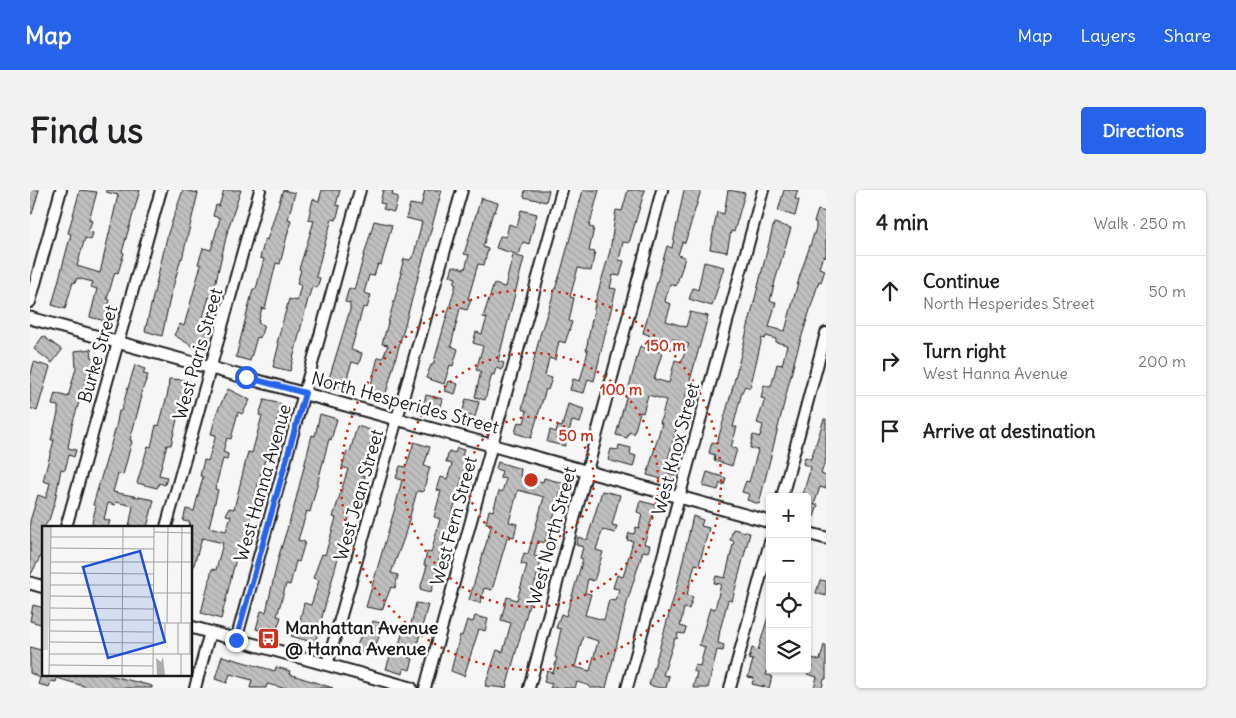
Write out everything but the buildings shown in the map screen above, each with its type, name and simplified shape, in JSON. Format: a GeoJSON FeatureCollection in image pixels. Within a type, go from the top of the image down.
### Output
{"type":"FeatureCollection","features":[{"type":"Feature","properties":{"kind":"street"},"geometry":{"type":"LineString","coordinates":[[30,302],[61,190]]}},
{"type":"Feature","properties":{"kind":"street","name":"Burke Street"},"geometry":{"type":"LineString","coordinates":[[66,526],[161,190]]}},
{"type":"Feature","properties":{"kind":"street","name":"West Paris Street"},"geometry":{"type":"LineString","coordinates":[[166,526],[260,190]]}},
{"type":"Feature","properties":{"kind":"street","name":"West Hanna Avenue"},"geometry":{"type":"LineString","coordinates":[[236,640],[360,190]]}},
{"type":"Feature","properties":{"kind":"street","name":"West Jean Street"},"geometry":{"type":"LineString","coordinates":[[327,665],[462,190]]}},
{"type":"Feature","properties":{"kind":"street","name":"West Fern Street"},"geometry":{"type":"LineString","coordinates":[[425,688],[562,190]]}},
{"type":"Feature","properties":{"kind":"street","name":"West North Street"},"geometry":{"type":"LineString","coordinates":[[529,688],[662,190]]}},
{"type":"Feature","properties":{"kind":"street","name":"West Knox Street"},"geometry":{"type":"LineString","coordinates":[[627,688],[763,190]]}},
{"type":"Feature","properties":{"kind":"street","name":"North Hesperides Street"},"geometry":{"type":"LineString","coordinates":[[30,318],[766,521]]}},
{"type":"Feature","properties":{"kind":"street"},"geometry":{"type":"LineString","coordinates":[[783,493],[826,333]]}},
{"type":"Feature","properties":{"kind":"street"},"geometry":{"type":"LineString","coordinates":[[811,534],[826,538]]}},
{"type":"Feature","properties":{"kind":"street"},"geometry":{"type":"LineString","coordinates":[[730,688],[766,557]]}},
{"type":"Feature","properties":{"kind":"street"},"geometry":{"type":"LineString","coordinates":[[192,627],[411,688]]}},
{"type":"Feature","properties":{"kind":"street"},"geometry":{"type":"LineString","coordinates":[[195,688],[210,632]]}},
{"type":"Feature","properties":{"kind":"place","name":"Manhattan Avenue @ Hanna Avenue"},"geometry":{"type":"Point","coordinates":[269,638]}},
{"type":"Feature","properties":{"kind":"route"},"geometry":{"type":"LineString","coordinates":[[236,640],[305,393],[246,377]]}}]}
